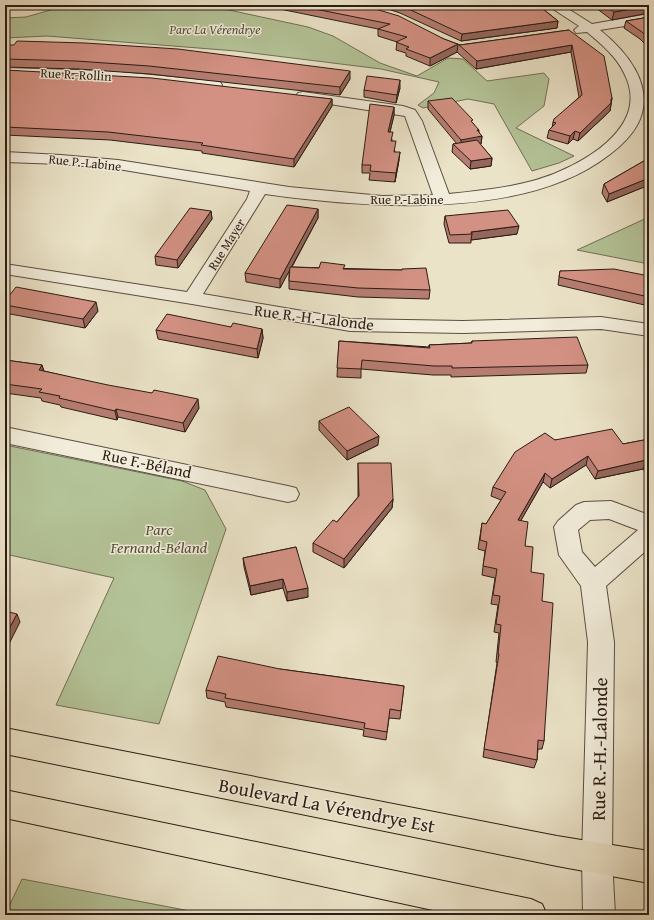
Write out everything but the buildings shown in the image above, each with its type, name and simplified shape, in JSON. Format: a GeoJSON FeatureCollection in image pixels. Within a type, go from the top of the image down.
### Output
{"type":"FeatureCollection","features":[{"type":"Feature","properties":{"kind":"main road","name":"Boulevard La Vérendrye Est"},"geometry":{"type":"LineString","coordinates":[[5,740],[597,858],[649,867]]}},
{"type":"Feature","properties":{"kind":"main road"},"geometry":{"type":"LineString","coordinates":[[5,804],[531,915]]}},
{"type":"Feature","properties":{"kind":"street","name":"Rue P.-Labine"},"geometry":{"type":"LineString","coordinates":[[5,156],[83,162],[155,170],[259,188],[394,202],[443,200],[530,187],[566,175],[598,157],[618,141],[631,124],[639,102],[636,84],[630,68],[613,49],[590,29],[553,5]]}},
{"type":"Feature","properties":{"kind":"street"},"geometry":{"type":"LineString","coordinates":[[571,32],[649,18]]}},
{"type":"Feature","properties":{"kind":"street","name":"Rue R.-Rollin"},"geometry":{"type":"LineString","coordinates":[[5,72],[54,72],[177,81],[232,88]]}},
{"type":"Feature","properties":{"kind":"street"},"geometry":{"type":"LineString","coordinates":[[287,94],[403,110],[410,113],[415,121],[443,200]]}},
{"type":"Feature","properties":{"kind":"street","name":"Rue Mayer"},"geometry":{"type":"LineString","coordinates":[[192,298],[255,199],[259,188]]}},
{"type":"Feature","properties":{"kind":"street","name":"Rue R.-H.-Lalonde"},"geometry":{"type":"LineString","coordinates":[[5,270],[192,298],[350,325],[463,327],[601,323],[649,330]]}},
{"type":"Feature","properties":{"kind":"street","name":"Rue F.-Béland"},"geometry":{"type":"LineString","coordinates":[[5,435],[288,494]]}},
{"type":"Feature","properties":{"kind":"street"},"geometry":{"type":"LineString","coordinates":[[649,525],[610,510],[584,511],[566,527],[571,555],[593,583],[649,534]]}},
{"type":"Feature","properties":{"kind":"street","name":"Rue R.-H.-Lalonde"},"geometry":{"type":"LineString","coordinates":[[593,583],[601,642],[597,858],[599,915]]}},
{"type":"Feature","properties":{"kind":"green space","name":"Parc La Vérendrye"},"geometry":{"type":"Polygon","coordinates":[[[68,5],[144,5],[161,9],[215,7],[308,27],[333,36],[380,63],[417,76],[448,58],[463,59],[487,81],[544,73],[549,79],[544,106],[516,128],[574,156],[559,163],[532,171],[494,104],[468,99],[423,108],[418,105],[434,93],[439,82],[381,69],[236,51],[47,36],[5,38],[5,18],[26,17],[68,5]]]}},
{"type":"Feature","properties":{"kind":"green space"},"geometry":{"type":"Polygon","coordinates":[[[649,217],[649,264],[577,250],[649,217]]]}},
{"type":"Feature","properties":{"kind":"green space","name":"Parc Fernand-Béland"},"geometry":{"type":"Polygon","coordinates":[[[5,445],[182,481],[205,490],[226,529],[159,724],[56,705],[114,578],[5,554],[5,445]]]}},
{"type":"Feature","properties":{"kind":"green space"},"geometry":{"type":"Polygon","coordinates":[[[22,879],[211,915],[5,915],[22,879]]]}}]}
